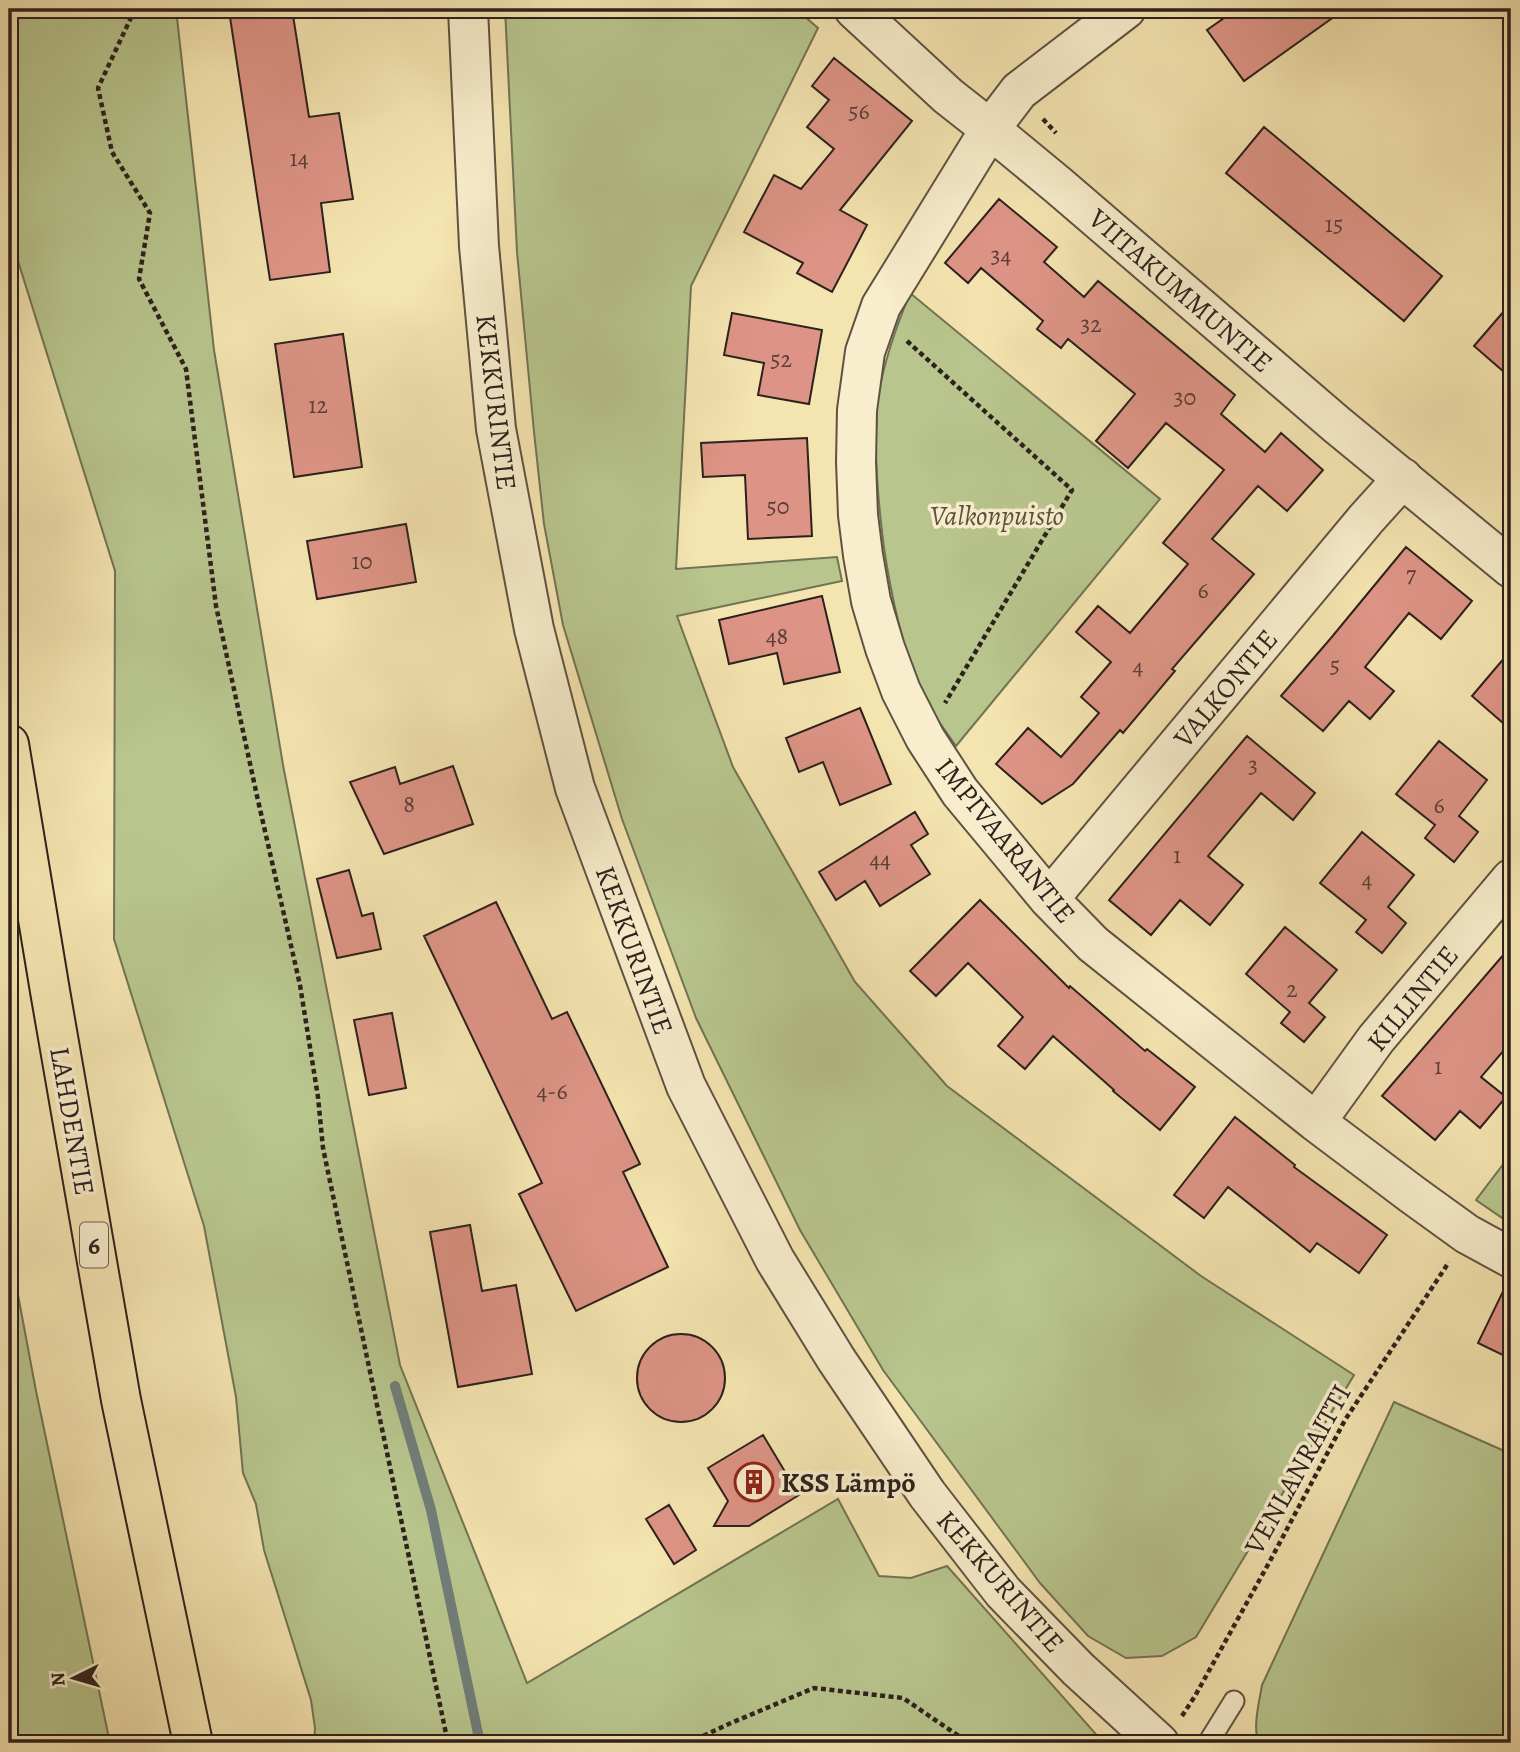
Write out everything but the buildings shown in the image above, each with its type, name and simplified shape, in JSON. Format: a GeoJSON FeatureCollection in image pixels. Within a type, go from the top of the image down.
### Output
{"type":"FeatureCollection","features":[{"type":"Feature","properties":{"kind":"highway","name":"LAHDENTIE"},"geometry":{"type":"LineString","coordinates":[[9,744],[121,1400],[193,1743]]}},
{"type":"Feature","properties":{"kind":"street","name":"KEKKURINTIE"},"geometry":{"type":"LineString","coordinates":[[468,9],[479,246],[494,416],[534,629],[575,788],[686,1086],[775,1260],[836,1359],[927,1494],[1003,1592],[1078,1669],[1170,1731]]}},
{"type":"Feature","properties":{"kind":"street","name":"VIITAKUMMUNTIE"},"geometry":{"type":"LineString","coordinates":[[854,9],[948,96],[1059,186],[1316,406],[1511,568]]}},
{"type":"Feature","properties":{"kind":"street","name":"IMPIVAARANTIE"},"geometry":{"type":"LineString","coordinates":[[1126,9],[1019,91],[990,130],[881,306],[864,352],[857,410],[856,462],[863,555],[881,637],[901,691],[925,738],[960,792],[1049,899],[1093,944],[1316,1122],[1468,1234],[1511,1258]]}},
{"type":"Feature","properties":{"kind":"street","name":"VALKONTIE"},"geometry":{"type":"LineString","coordinates":[[1049,899],[1403,478]]}},
{"type":"Feature","properties":{"kind":"street","name":"KILLINTIE"},"geometry":{"type":"LineString","coordinates":[[1316,1122],[1376,1039],[1511,878]]}},
{"type":"Feature","properties":{"kind":"lane"},"geometry":{"type":"LineString","coordinates":[[1208,1743],[1234,1701]]}},
{"type":"Feature","properties":{"kind":"path"},"geometry":{"type":"LineString","coordinates":[[135,9],[98,88],[112,152],[150,213],[139,279],[186,369],[216,606],[300,985],[318,1097],[323,1148],[448,1743]]}},
{"type":"Feature","properties":{"kind":"path"},"geometry":{"type":"LineString","coordinates":[[881,306],[905,339],[1072,490],[925,738]]}},
{"type":"Feature","properties":{"kind":"path","name":"VENLANRAITTI"},"geometry":{"type":"LineString","coordinates":[[1170,1731],[1195,1696],[1345,1420],[1468,1234]]}},
{"type":"Feature","properties":{"kind":"path"},"geometry":{"type":"LineString","coordinates":[[688,1743],[814,1688],[903,1698],[969,1743]]}},
{"type":"Feature","properties":{"kind":"green space"},"geometry":{"type":"Polygon","coordinates":[[[9,9],[176,9],[214,350],[283,765],[400,1365],[527,1683],[838,1499],[879,1576],[911,1578],[947,1566],[1103,1743],[314,1743],[311,1700],[264,1550],[256,1504],[243,1473],[236,1397],[204,1226],[114,939],[115,571],[18,261],[9,178],[9,9]]]}},
{"type":"Feature","properties":{"kind":"green space"},"geometry":{"type":"Polygon","coordinates":[[[505,9],[796,9],[818,28],[691,286],[676,569],[837,557],[842,581],[677,616],[733,767],[855,982],[947,1086],[1201,1276],[1354,1375],[1196,1637],[1162,1656],[1126,1658],[1088,1636],[1040,1583],[883,1370],[800,1230],[696,1018],[622,819],[563,625],[544,524],[517,252],[505,9]]]}},
{"type":"Feature","properties":{"kind":"green space","name":"Valkonpuisto"},"geometry":{"type":"Polygon","coordinates":[[[910,293],[1160,499],[956,746],[921,691],[906,650],[890,582],[879,504],[876,432],[879,390],[910,293]]]}},
{"type":"Feature","properties":{"kind":"green space"},"geometry":{"type":"Polygon","coordinates":[[[1511,1154],[1511,1224],[1476,1200],[1511,1154]]]}},
{"type":"Feature","properties":{"kind":"green space"},"geometry":{"type":"Polygon","coordinates":[[[9,1247],[36,1391],[110,1743],[9,1743],[9,1247]]]}},
{"type":"Feature","properties":{"kind":"green space"},"geometry":{"type":"Polygon","coordinates":[[[1394,1402],[1511,1454],[1511,1743],[1258,1743],[1256,1721],[1262,1685],[1394,1402]]]}},
{"type":"Feature","properties":{"kind":"waterway"},"geometry":{"type":"LineString","coordinates":[[395,1386],[431,1510],[480,1743]]}},
{"type":"Feature","properties":{"kind":"place","name":"KSS Lämpö"},"geometry":{"type":"Point","coordinates":[754,1482]}}]}
